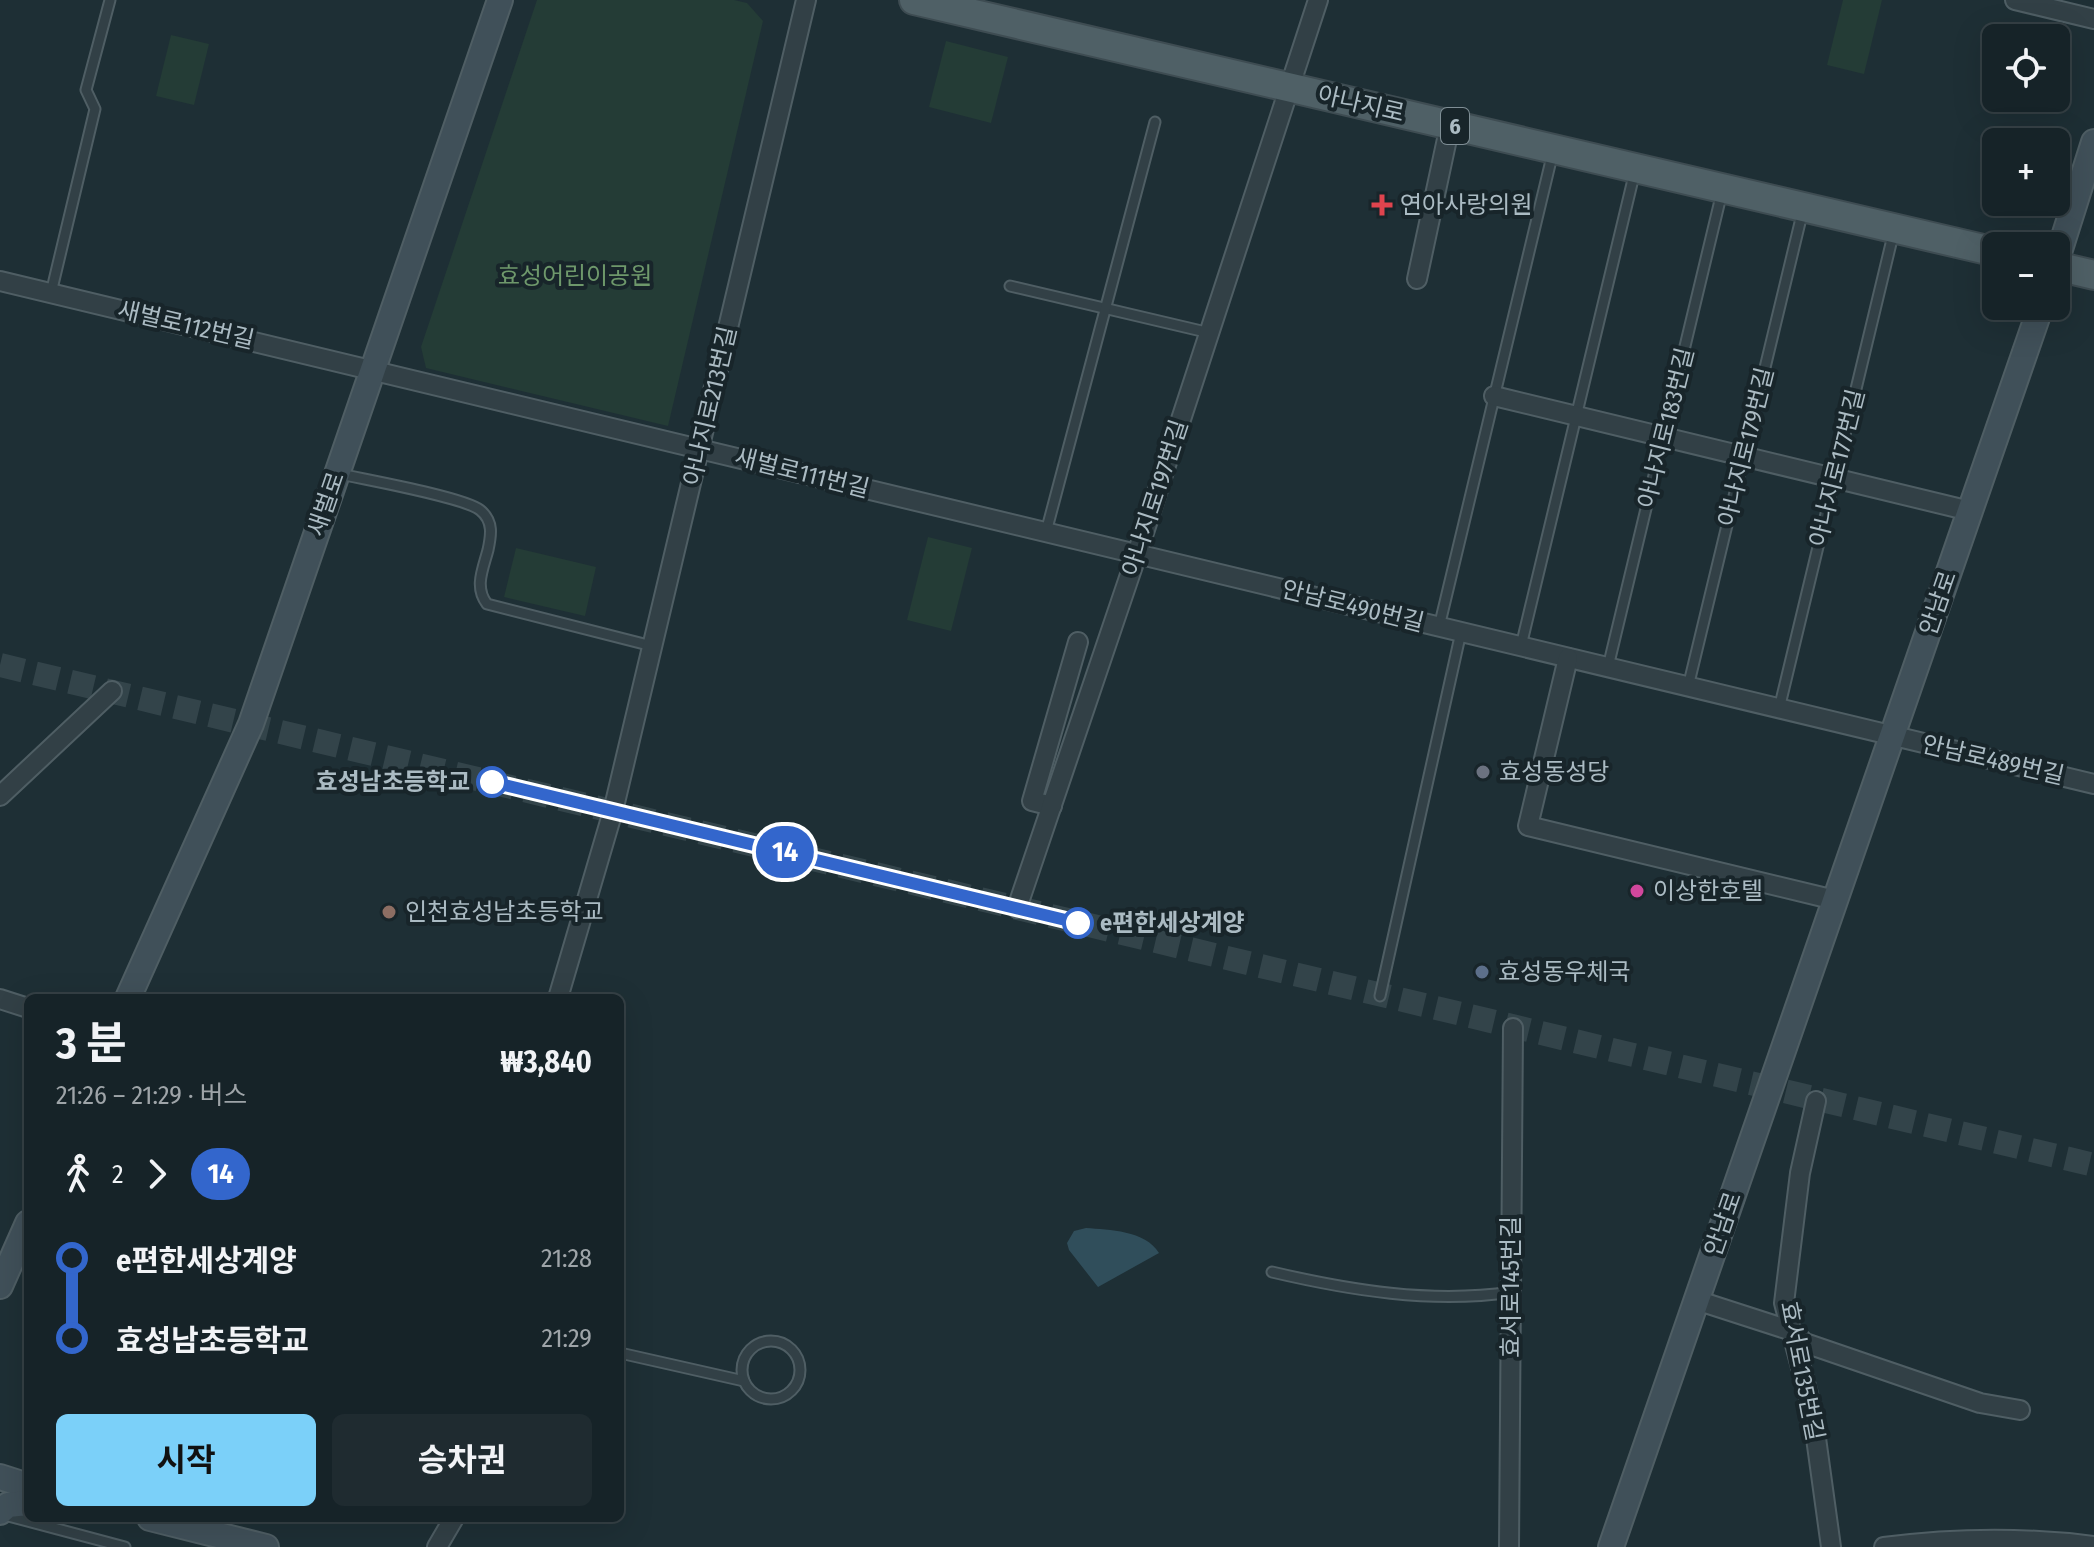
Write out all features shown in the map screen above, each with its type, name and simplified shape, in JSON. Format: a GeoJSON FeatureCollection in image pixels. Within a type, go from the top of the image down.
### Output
{"type":"FeatureCollection","features":[{"type":"Feature","properties":{"kind":"main road","name":"새벌로"},"geometry":{"type":"LineString","coordinates":[[130,994],[251,724],[500,0]]}},
{"type":"Feature","properties":{"kind":"main road","name":"아나지로"},"geometry":{"type":"LineString","coordinates":[[914,0],[1982,249]]}},
{"type":"Feature","properties":{"kind":"main road"},"geometry":{"type":"LineString","coordinates":[[2066,232],[2094,142]]}},
{"type":"Feature","properties":{"kind":"main road"},"geometry":{"type":"LineString","coordinates":[[2070,268],[2094,275]]}},
{"type":"Feature","properties":{"kind":"main road","name":"안남로"},"geometry":{"type":"LineString","coordinates":[[1611,1547],[2036,320]]}},
{"type":"Feature","properties":{"kind":"main road"},"geometry":{"type":"LineString","coordinates":[[0,1286],[24,1232]]}},
{"type":"Feature","properties":{"kind":"main road"},"geometry":{"type":"LineString","coordinates":[[0,1477],[24,1485]]}},
{"type":"Feature","properties":{"kind":"main road"},"geometry":{"type":"LineString","coordinates":[[0,1512],[8,1505],[24,1503]]}},
{"type":"Feature","properties":{"kind":"main road"},"geometry":{"type":"LineString","coordinates":[[166,1522],[266,1547]]}},
{"type":"Feature","properties":{"kind":"street","name":"아나지로213번길"},"geometry":{"type":"LineString","coordinates":[[559,994],[613,811],[806,0]]}},
{"type":"Feature","properties":{"kind":"street","name":"아나지로197번길"},"geometry":{"type":"LineString","coordinates":[[1017,908],[1137,554],[1318,0]]}},
{"type":"Feature","properties":{"kind":"street"},"geometry":{"type":"LineString","coordinates":[[2015,0],[2094,19]]}},
{"type":"Feature","properties":{"kind":"street"},"geometry":{"type":"LineString","coordinates":[[1417,279],[1450,125]]}},
{"type":"Feature","properties":{"kind":"street","name":"새벌로112번길"},"geometry":{"type":"LineString","coordinates":[[0,281],[373,369]]}},
{"type":"Feature","properties":{"kind":"street","name":"새벌로111번길"},"geometry":{"type":"LineString","coordinates":[[373,369],[1137,554]]}},
{"type":"Feature","properties":{"kind":"street"},"geometry":{"type":"LineString","coordinates":[[1494,396],[1970,511]]}},
{"type":"Feature","properties":{"kind":"street","name":"안남로490번길"},"geometry":{"type":"LineString","coordinates":[[1137,554],[1892,736]]}},
{"type":"Feature","properties":{"kind":"street"},"geometry":{"type":"LineString","coordinates":[[1052,806],[1032,801],[1078,642]]}},
{"type":"Feature","properties":{"kind":"street"},"geometry":{"type":"LineString","coordinates":[[1568,658],[1528,826],[1835,900]]}},
{"type":"Feature","properties":{"kind":"street"},"geometry":{"type":"LineString","coordinates":[[0,796],[112,691]]}},
{"type":"Feature","properties":{"kind":"street","name":"안남로489번길"},"geometry":{"type":"LineString","coordinates":[[1892,736],[2094,784]]}},
{"type":"Feature","properties":{"kind":"street"},"geometry":{"type":"LineString","coordinates":[[0,999],[24,1007]]}},
{"type":"Feature","properties":{"kind":"street","name":"효서로145번길"},"geometry":{"type":"LineString","coordinates":[[1509,1547],[1513,1028]]}},
{"type":"Feature","properties":{"kind":"street","name":"효서로135번길"},"geometry":{"type":"LineString","coordinates":[[1816,1101],[1800,1173],[1784,1303],[1812,1409],[1831,1547]]}},
{"type":"Feature","properties":{"kind":"street"},"geometry":{"type":"LineString","coordinates":[[1696,1300],[1792,1331],[1805,1343],[1980,1403],[2020,1410]]}},
{"type":"Feature","properties":{"kind":"street"},"geometry":{"type":"LineString","coordinates":[[437,1547],[452,1522]]}},
{"type":"Feature","properties":{"kind":"street"},"geometry":{"type":"LineString","coordinates":[[1884,1547],[1944,1543],[2068,1543],[2094,1546]]}},
{"type":"Feature","properties":{"kind":"lane"},"geometry":{"type":"LineString","coordinates":[[51,293],[95,109],[86,90],[110,0]]}},
{"type":"Feature","properties":{"kind":"lane"},"geometry":{"type":"LineString","coordinates":[[1046,532],[1155,122]]}},
{"type":"Feature","properties":{"kind":"lane"},"geometry":{"type":"LineString","coordinates":[[1439,627],[1554,149]]}},
{"type":"Feature","properties":{"kind":"lane"},"geometry":{"type":"LineString","coordinates":[[1521,646],[1636,168]]}},
{"type":"Feature","properties":{"kind":"lane","name":"아나지로183번길"},"geometry":{"type":"LineString","coordinates":[[1608,668],[1723,188]]}},
{"type":"Feature","properties":{"kind":"lane","name":"아나지로179번길"},"geometry":{"type":"LineString","coordinates":[[1688,687],[1804,207]]}},
{"type":"Feature","properties":{"kind":"lane","name":"아나지로177번길"},"geometry":{"type":"LineString","coordinates":[[1779,709],[1895,228]]}},
{"type":"Feature","properties":{"kind":"lane"},"geometry":{"type":"LineString","coordinates":[[1010,286],[1210,333]]}},
{"type":"Feature","properties":{"kind":"lane"},"geometry":{"type":"LineString","coordinates":[[337,473],[456,501],[480,510],[490,523],[491,535],[480,584],[480,594],[487,604],[652,646]]}},
{"type":"Feature","properties":{"kind":"lane"},"geometry":{"type":"LineString","coordinates":[[1380,996],[1461,632]]}},
{"type":"Feature","properties":{"kind":"lane"},"geometry":{"type":"LineString","coordinates":[[1272,1272],[1422,1296],[1474,1298],[1511,1292]]}},
{"type":"Feature","properties":{"kind":"lane"},"geometry":{"type":"LineString","coordinates":[[624,1354],[744,1381],[764,1398],[782,1397],[790,1392],[800,1377],[799,1358],[785,1343],[775,1340],[755,1345],[743,1361],[744,1381]]}},
{"type":"Feature","properties":{"kind":"lane"},"geometry":{"type":"LineString","coordinates":[[0,1512],[24,1519]]}},
{"type":"Feature","properties":{"kind":"lane"},"geometry":{"type":"LineString","coordinates":[[36,1522],[125,1547]]}},
{"type":"Feature","properties":{"kind":"green space","name":"효성어린이공원"},"geometry":{"type":"Polygon","coordinates":[[[537,0],[734,0],[747,3],[763,21],[668,426],[426,368],[421,347],[537,0]]]}},
{"type":"Feature","properties":{"kind":"green space"},"geometry":{"type":"Polygon","coordinates":[[[1843,0],[1882,0],[1864,74],[1827,65],[1843,0]]]}},
{"type":"Feature","properties":{"kind":"green space"},"geometry":{"type":"Polygon","coordinates":[[[171,35],[209,44],[194,105],[156,96],[171,35]]]}},
{"type":"Feature","properties":{"kind":"green space"},"geometry":{"type":"Polygon","coordinates":[[[946,41],[1008,57],[991,123],[929,107],[946,41]]]}},
{"type":"Feature","properties":{"kind":"green space"},"geometry":{"type":"Polygon","coordinates":[[[928,537],[972,548],[951,631],[907,620],[928,537]]]}},
{"type":"Feature","properties":{"kind":"green space"},"geometry":{"type":"Polygon","coordinates":[[[516,548],[596,567],[585,616],[504,597],[516,548]]]}},
{"type":"Feature","properties":{"kind":"water"},"geometry":{"type":"Polygon","coordinates":[[[1086,1228],[1136,1236],[1153,1245],[1159,1253],[1098,1287],[1067,1243],[1074,1231],[1086,1228]]]}},
{"type":"Feature","properties":{"kind":"tunnel"},"geometry":{"type":"LineString","coordinates":[[0,665],[2094,1165]]}},
{"type":"Feature","properties":{"kind":"bus line","name":"14"},"geometry":{"type":"LineString","coordinates":[[492,782],[1078,923]]}},
{"type":"Feature","properties":{"kind":"place","name":"연아사랑의원"},"geometry":{"type":"Point","coordinates":[1382,205]}},
{"type":"Feature","properties":{"kind":"place","name":"효성동성당"},"geometry":{"type":"Point","coordinates":[1483,772]}},
{"type":"Feature","properties":{"kind":"place","name":"효성남초등학교"},"geometry":{"type":"Point","coordinates":[492,782]}},
{"type":"Feature","properties":{"kind":"place","name":"이상한호텔"},"geometry":{"type":"Point","coordinates":[1637,891]}},
{"type":"Feature","properties":{"kind":"place","name":"인천효성남초등학교"},"geometry":{"type":"Point","coordinates":[389,912]}},
{"type":"Feature","properties":{"kind":"place","name":"e편한세상계양"},"geometry":{"type":"Point","coordinates":[1078,923]}},
{"type":"Feature","properties":{"kind":"place","name":"효성동우체국"},"geometry":{"type":"Point","coordinates":[1482,972]}}]}
